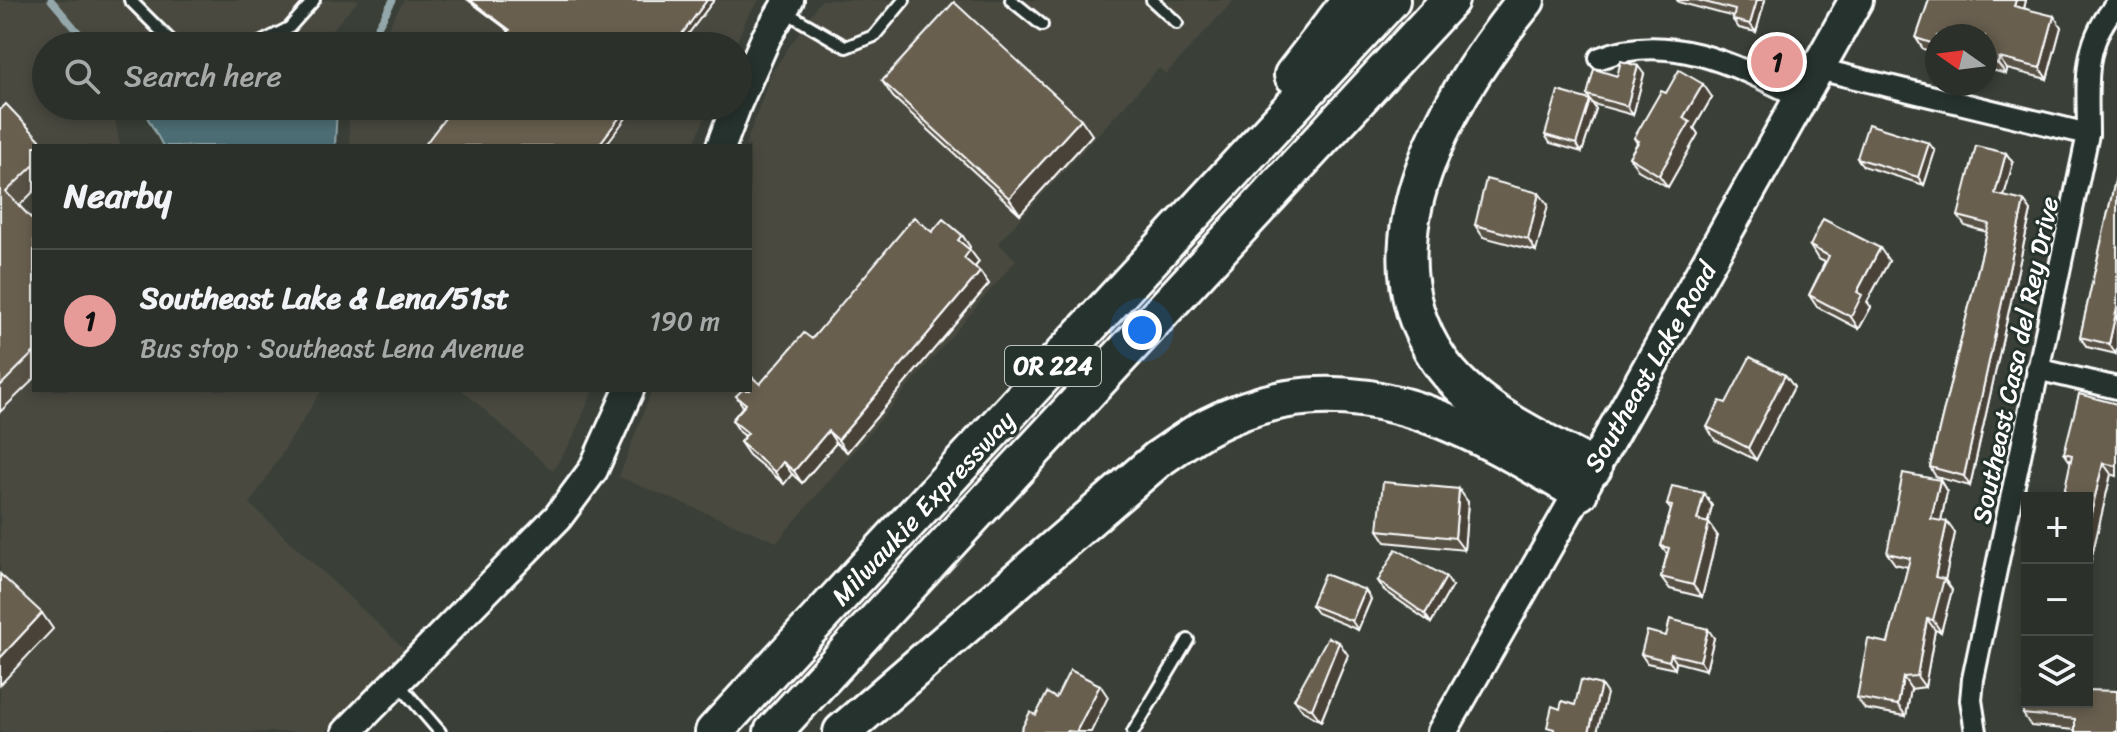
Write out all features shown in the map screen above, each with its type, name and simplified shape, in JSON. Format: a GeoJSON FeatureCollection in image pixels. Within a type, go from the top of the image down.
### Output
{"type":"FeatureCollection","features":[{"type":"Feature","properties":{"kind":"highway"},"geometry":{"type":"LineString","coordinates":[[1154,256],[1351,0]]}},
{"type":"Feature","properties":{"kind":"highway","name":"Milwaukie Expressway"},"geometry":{"type":"LineString","coordinates":[[714,732],[1391,0]]}},
{"type":"Feature","properties":{"kind":"highway","name":"Milwaukie Expressway"},"geometry":{"type":"LineString","coordinates":[[773,732],[1450,0]]}},
{"type":"Feature","properties":{"kind":"highway"},"geometry":{"type":"LineString","coordinates":[[1526,0],[1470,78],[1438,133],[1413,211],[1408,252],[1410,287],[1420,325],[1439,361],[1490,408],[1586,480]]}},
{"type":"Feature","properties":{"kind":"highway"},"geometry":{"type":"LineString","coordinates":[[842,732],[1158,459],[1209,426],[1256,407],[1297,398],[1344,395],[1411,407],[1586,480]]}},
{"type":"Feature","properties":{"kind":"main road","name":"Southeast Lake Road"},"geometry":{"type":"LineString","coordinates":[[1586,480],[1856,0]]}},
{"type":"Feature","properties":{"kind":"street","name":"Southeast Casa del Rey Drive"},"geometry":{"type":"LineString","coordinates":[[1976,732],[1971,700],[1973,679],[2088,134],[2088,69],[2092,43],[2117,4]]}},
{"type":"Feature","properties":{"kind":"street"},"geometry":{"type":"LineString","coordinates":[[752,73],[786,5]]}},
{"type":"Feature","properties":{"kind":"street"},"geometry":{"type":"LineString","coordinates":[[1600,58],[1631,47],[1666,47],[1728,64],[1802,98]]}},
{"type":"Feature","properties":{"kind":"street"},"geometry":{"type":"LineString","coordinates":[[1818,69],[2088,134]]}},
{"type":"Feature","properties":{"kind":"street"},"geometry":{"type":"LineString","coordinates":[[722,144],[731,120]]}},
{"type":"Feature","properties":{"kind":"street"},"geometry":{"type":"LineString","coordinates":[[2037,369],[2117,388]]}},
{"type":"Feature","properties":{"kind":"street"},"geometry":{"type":"LineString","coordinates":[[347,732],[571,502],[608,442],[628,392]]}},
{"type":"Feature","properties":{"kind":"street","name":"Southeast Lake Road"},"geometry":{"type":"LineString","coordinates":[[1442,732],[1586,480]]}},
{"type":"Feature","properties":{"kind":"lane"},"geometry":{"type":"LineString","coordinates":[[130,0],[162,32]]}},
{"type":"Feature","properties":{"kind":"lane"},"geometry":{"type":"LineString","coordinates":[[281,32],[289,28],[314,0]]}},
{"type":"Feature","properties":{"kind":"lane"},"geometry":{"type":"LineString","coordinates":[[786,5],[846,47],[874,36],[904,0]]}},
{"type":"Feature","properties":{"kind":"lane"},"geometry":{"type":"LineString","coordinates":[[1011,0],[1042,25]]}},
{"type":"Feature","properties":{"kind":"lane"},"geometry":{"type":"LineString","coordinates":[[1152,0],[1177,23]]}},
{"type":"Feature","properties":{"kind":"lane"},"geometry":{"type":"LineString","coordinates":[[1133,732],[1188,640]]}},
{"type":"Feature","properties":{"kind":"lane"},"geometry":{"type":"LineString","coordinates":[[397,682],[438,731]]}},
{"type":"Feature","properties":{"kind":"shaded area"},"geometry":{"type":"Polygon","coordinates":[[[0,0],[359,0],[330,32],[32,32],[32,120],[115,120],[120,144],[32,144],[32,392],[321,392],[250,504],[408,652],[325,732],[0,732],[0,0]]]}},
{"type":"Feature","properties":{"kind":"shaded area"},"geometry":{"type":"Polygon","coordinates":[[[404,0],[759,0],[741,32],[385,32],[404,0]]]}},
{"type":"Feature","properties":{"kind":"shaded area"},"geometry":{"type":"Polygon","coordinates":[[[821,0],[1234,0],[1166,74],[1159,68],[998,243],[1016,260],[777,542],[619,477],[651,392],[752,392],[752,144],[746,144],[772,72],[821,0]]]}},
{"type":"Feature","properties":{"kind":"shaded area"},"geometry":{"type":"Polygon","coordinates":[[[349,120],[704,120],[694,144],[350,144],[349,120]]]}},
{"type":"Feature","properties":{"kind":"shaded area"},"geometry":{"type":"Polygon","coordinates":[[[464,392],[592,392],[573,438],[553,471],[464,392]]]}},
{"type":"Feature","properties":{"kind":"water"},"geometry":{"type":"Polygon","coordinates":[[[149,120],[336,120],[335,144],[162,144],[149,120]]]}},
{"type":"Feature","properties":{"kind":"building"},"geometry":{"type":"Polygon","coordinates":[[[470,0],[707,0],[683,32],[508,32],[510,30],[470,0]]]}},
{"type":"Feature","properties":{"kind":"building"},"geometry":{"type":"Polygon","coordinates":[[[1697,0],[1757,0],[1750,24],[1733,20],[1735,10],[1697,0]]]}},
{"type":"Feature","properties":{"kind":"building"},"geometry":{"type":"Polygon","coordinates":[[[1929,0],[2016,0],[2014,6],[2054,16],[2040,68],[1999,58],[1997,64],[1997,24],[1925,24],[1925,41],[1916,38],[1929,0]]]}},
{"type":"Feature","properties":{"kind":"building"},"geometry":{"type":"Polygon","coordinates":[[[954,2],[1081,119],[1009,198],[882,81],[954,2]]]}},
{"type":"Feature","properties":{"kind":"building"},"geometry":{"type":"Polygon","coordinates":[[[1621,61],[1638,66],[1627,106],[1587,95],[1594,69],[1617,76],[1621,61]]]}},
{"type":"Feature","properties":{"kind":"building"},"geometry":{"type":"Polygon","coordinates":[[[1679,70],[1703,84],[1683,118],[1690,122],[1659,175],[1629,157],[1639,141],[1634,138],[1661,91],[1666,93],[1679,70]]]}},
{"type":"Feature","properties":{"kind":"building"},"geometry":{"type":"Polygon","coordinates":[[[1558,91],[1590,100],[1576,144],[1545,135],[1558,91]]]}},
{"type":"Feature","properties":{"kind":"building"},"geometry":{"type":"Polygon","coordinates":[[[6,104],[44,144],[32,144],[32,167],[6,192],[32,219],[32,354],[0,386],[0,110],[6,104]]]}},
{"type":"Feature","properties":{"kind":"building"},"geometry":{"type":"Polygon","coordinates":[[[444,120],[618,120],[600,144],[426,144],[444,120]]]}},
{"type":"Feature","properties":{"kind":"building"},"geometry":{"type":"Polygon","coordinates":[[[1868,124],[1929,143],[1918,177],[1857,158],[1868,124]]]}},
{"type":"Feature","properties":{"kind":"building"},"geometry":{"type":"Polygon","coordinates":[[[1976,146],[2006,153],[1995,194],[2024,201],[1964,476],[1930,467],[1989,224],[1958,216],[1976,146]]]}},
{"type":"Feature","properties":{"kind":"building"},"geometry":{"type":"Polygon","coordinates":[[[2117,172],[2117,308],[2109,344],[2080,337],[2117,172]]]}},
{"type":"Feature","properties":{"kind":"building"},"geometry":{"type":"Polygon","coordinates":[[[1486,179],[1539,193],[1528,239],[1475,225],[1486,179]]]}},
{"type":"Feature","properties":{"kind":"building"},"geometry":{"type":"Polygon","coordinates":[[[914,217],[932,232],[943,219],[962,235],[958,240],[970,250],[964,258],[980,272],[838,440],[828,431],[794,471],[783,462],[775,472],[740,442],[748,433],[732,420],[746,404],[736,396],[740,392],[752,392],[752,377],[760,384],[804,333],[812,339],[914,217]]]}},
{"type":"Feature","properties":{"kind":"building"},"geometry":{"type":"Polygon","coordinates":[[[1823,219],[1880,248],[1857,292],[1862,295],[1851,317],[1809,295],[1829,256],[1810,246],[1823,219]]]}},
{"type":"Feature","properties":{"kind":"building"},"geometry":{"type":"Polygon","coordinates":[[[1750,357],[1785,375],[1748,448],[1707,427],[1720,401],[1726,403],[1750,357]]]}},
{"type":"Feature","properties":{"kind":"building"},"geometry":{"type":"Polygon","coordinates":[[[2079,394],[2117,404],[2117,466],[2103,463],[2093,505],[2093,492],[2064,492],[2072,455],[2064,453],[2079,394]]]}},
{"type":"Feature","properties":{"kind":"building"},"geometry":{"type":"Polygon","coordinates":[[[1903,473],[1940,480],[1931,519],[1947,522],[1935,577],[1944,579],[1933,620],[1927,619],[1917,676],[1903,677],[1898,705],[1857,698],[1868,639],[1888,643],[1910,558],[1887,553],[1903,473]]]}},
{"type":"Feature","properties":{"kind":"building"},"geometry":{"type":"Polygon","coordinates":[[[1383,482],[1459,489],[1455,538],[1378,530],[1383,482]]]}},
{"type":"Feature","properties":{"kind":"building"},"geometry":{"type":"Polygon","coordinates":[[[1672,486],[1704,493],[1697,520],[1709,523],[1693,585],[1661,577],[1669,548],[1661,546],[1672,506],[1667,505],[1672,486]]]}},
{"type":"Feature","properties":{"kind":"building"},"geometry":{"type":"Polygon","coordinates":[[[1396,549],[1446,577],[1425,614],[1378,581],[1396,549]]]}},
{"type":"Feature","properties":{"kind":"building"},"geometry":{"type":"Polygon","coordinates":[[[0,574],[42,613],[0,658],[0,574]]]}},
{"type":"Feature","properties":{"kind":"building"},"geometry":{"type":"Polygon","coordinates":[[[1324,574],[1365,590],[1352,621],[1311,605],[1324,574]]]}},
{"type":"Feature","properties":{"kind":"building"},"geometry":{"type":"Polygon","coordinates":[[[1670,619],[1708,629],[1700,661],[1671,654],[1669,661],[1641,654],[1647,631],[1666,636],[1670,619]]]}},
{"type":"Feature","properties":{"kind":"building"},"geometry":{"type":"Polygon","coordinates":[[[1328,637],[1339,642],[1312,709],[1294,699],[1328,637]]]}},
{"type":"Feature","properties":{"kind":"building"},"geometry":{"type":"Polygon","coordinates":[[[1070,670],[1100,685],[1076,732],[1020,732],[1030,712],[1036,715],[1047,693],[1056,698],[1070,670]]]}},
{"type":"Feature","properties":{"kind":"building"},"geometry":{"type":"Polygon","coordinates":[[[1581,680],[1601,685],[1589,732],[1554,732],[1554,729],[1547,727],[1552,706],[1560,709],[1562,701],[1575,705],[1581,680]]]}},
{"type":"Feature","properties":{"kind":"building"},"geometry":{"type":"Polygon","coordinates":[[[2093,690],[2117,691],[2117,732],[2075,732],[2075,719],[2023,714],[2024,708],[2093,708],[2093,690]]]}},
{"type":"Feature","properties":{"kind":"waterway"},"geometry":{"type":"LineString","coordinates":[[51,0],[78,32]]}},
{"type":"Feature","properties":{"kind":"waterway"},"geometry":{"type":"LineString","coordinates":[[375,32],[393,0]]}},
{"type":"Feature","properties":{"kind":"place","name":"Southeast Lake & Lena/51st"},"geometry":{"type":"Point","coordinates":[1777,62]}}]}
